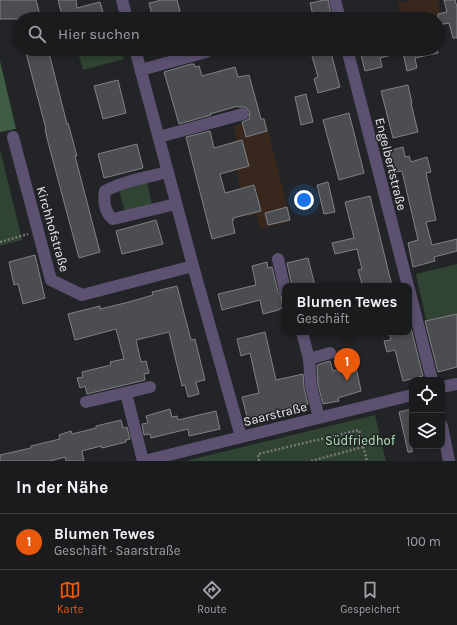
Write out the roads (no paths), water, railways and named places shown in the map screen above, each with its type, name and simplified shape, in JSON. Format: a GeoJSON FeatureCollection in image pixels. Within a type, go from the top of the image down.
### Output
{"type":"FeatureCollection","features":[{"type":"Feature","properties":{"kind":"street"},"geometry":{"type":"LineString","coordinates":[[122,0],[125,12]]}},
{"type":"Feature","properties":{"kind":"street"},"geometry":{"type":"LineString","coordinates":[[335,0],[338,12]]}},
{"type":"Feature","properties":{"kind":"street"},"geometry":{"type":"LineString","coordinates":[[137,56],[176,204],[241,437]]}},
{"type":"Feature","properties":{"kind":"street"},"geometry":{"type":"LineString","coordinates":[[141,70],[192,56]]}},
{"type":"Feature","properties":{"kind":"street","name":"Engelbertstraße"},"geometry":{"type":"LineString","coordinates":[[350,56],[407,283]]}},
{"type":"Feature","properties":{"kind":"street"},"geometry":{"type":"LineString","coordinates":[[158,137],[243,114]]}},
{"type":"Feature","properties":{"kind":"street","name":"Kirchhofstraße"},"geometry":{"type":"LineString","coordinates":[[13,137],[51,280],[82,294],[193,266]]}},
{"type":"Feature","properties":{"kind":"street"},"geometry":{"type":"LineString","coordinates":[[168,172],[134,180],[112,187],[105,191],[104,198],[106,208],[108,216],[113,219],[176,204]]}},
{"type":"Feature","properties":{"kind":"street"},"geometry":{"type":"LineString","coordinates":[[278,259],[283,283]]}},
{"type":"Feature","properties":{"kind":"street"},"geometry":{"type":"LineString","coordinates":[[412,302],[431,377]]}},
{"type":"Feature","properties":{"kind":"street"},"geometry":{"type":"LineString","coordinates":[[303,335],[309,359],[311,386],[319,418]]}},
{"type":"Feature","properties":{"kind":"street"},"geometry":{"type":"LineString","coordinates":[[309,359],[330,353]]}},
{"type":"Feature","properties":{"kind":"street"},"geometry":{"type":"LineString","coordinates":[[445,386],[457,384]]}},
{"type":"Feature","properties":{"kind":"street"},"geometry":{"type":"LineString","coordinates":[[86,402],[150,387]]}},
{"type":"Feature","properties":{"kind":"street","name":"Saarstraße"},"geometry":{"type":"LineString","coordinates":[[126,393],[144,461],[409,396]]}},
{"type":"Feature","properties":{"kind":"street"},"geometry":{"type":"LineString","coordinates":[[445,441],[449,461]]}},
{"type":"Feature","properties":{"kind":"place","name":"Blumen Tewes"},"geometry":{"type":"Point","coordinates":[347,381]}},
{"type":"Feature","properties":{"kind":"park label","name":"Südfriedhof"},"geometry":{"type":"Point","coordinates":[360,440]}}]}
